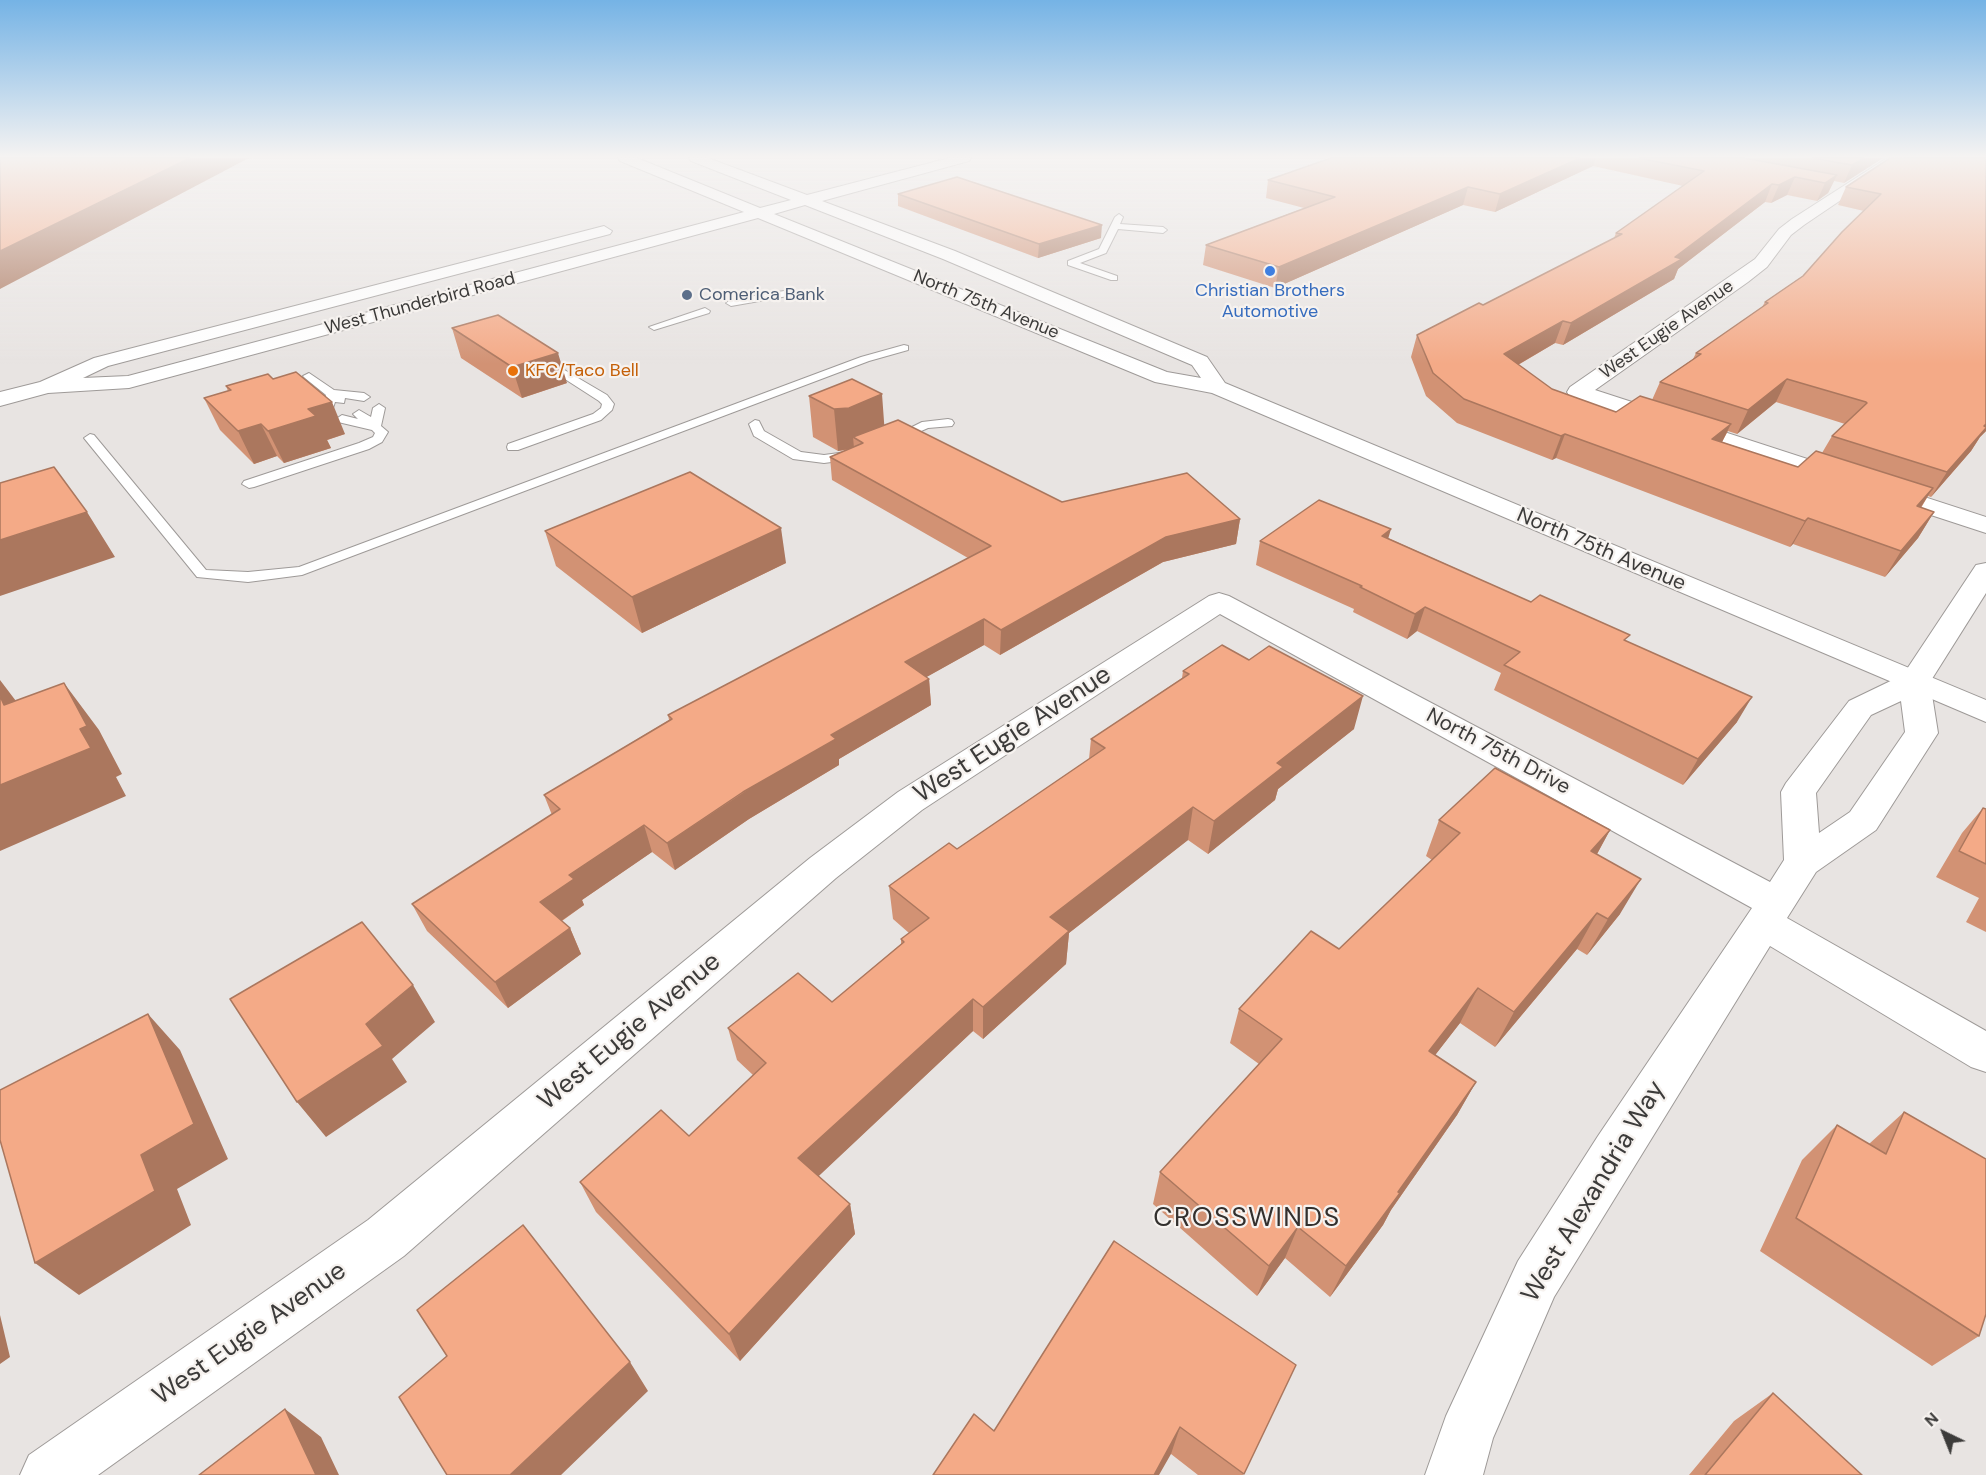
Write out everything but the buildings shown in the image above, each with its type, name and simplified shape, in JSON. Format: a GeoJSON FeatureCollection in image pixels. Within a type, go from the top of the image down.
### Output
{"type":"FeatureCollection","features":[{"type":"Feature","properties":{"kind":"main road","name":"West Thunderbird Road"},"geometry":{"type":"LineString","coordinates":[[48,387],[101,362],[619,227]]}},
{"type":"Feature","properties":{"kind":"main road","name":"West Thunderbird Road"},"geometry":{"type":"LineString","coordinates":[[0,399],[48,387],[129,382],[705,227]]}},
{"type":"Feature","properties":{"kind":"main road","name":"North 75th Avenue"},"geometry":{"type":"LineString","coordinates":[[796,227],[1162,378],[1216,387],[1986,712]]}},
{"type":"Feature","properties":{"kind":"main road","name":"North 75th Avenue"},"geometry":{"type":"LineString","coordinates":[[875,227],[1017,283],[1200,361],[1216,387]]}},
{"type":"Feature","properties":{"kind":"main road","name":"West Eugie Avenue"},"geometry":{"type":"LineString","coordinates":[[1792,227],[1761,263],[1742,278],[1578,392],[1986,525]]}},
{"type":"Feature","properties":{"kind":"main road"},"geometry":{"type":"LineString","coordinates":[[1803,861],[1798,792],[1860,708],[1914,682],[1986,571]]}},
{"type":"Feature","properties":{"kind":"main road","name":"West Eugie Avenue"},"geometry":{"type":"LineString","coordinates":[[49,1475],[386,1238],[823,868],[910,801],[1220,602]]}},
{"type":"Feature","properties":{"kind":"main road","name":"North 75th Drive"},"geometry":{"type":"LineString","coordinates":[[1220,602],[1769,913]]}},
{"type":"Feature","properties":{"kind":"main road","name":"West Alexandria Way"},"geometry":{"type":"LineString","coordinates":[[1454,1475],[1466,1436],[1536,1279],[1803,861],[1863,821],[1922,733],[1914,682]]}},
{"type":"Feature","properties":{"kind":"main road"},"geometry":{"type":"LineString","coordinates":[[1769,913],[1986,1053]]}},
{"type":"Feature","properties":{"kind":"lane"},"geometry":{"type":"LineString","coordinates":[[1114,227],[1103,251],[1071,262],[1114,278]]}},
{"type":"Feature","properties":{"kind":"lane"},"geometry":{"type":"LineString","coordinates":[[1147,227],[1163,230]]}},
{"type":"Feature","properties":{"kind":"lane"},"geometry":{"type":"LineString","coordinates":[[736,305],[784,294]]}},
{"type":"Feature","properties":{"kind":"lane"},"geometry":{"type":"LineString","coordinates":[[658,329],[709,313]]}},
{"type":"Feature","properties":{"kind":"lane"},"geometry":{"type":"LineString","coordinates":[[90,438],[202,574],[248,577],[302,571],[865,359],[904,348]]}},
{"type":"Feature","properties":{"kind":"lane"},"geometry":{"type":"LineString","coordinates":[[513,447],[597,417],[606,410],[608,404],[603,398],[532,352]]}},
{"type":"Feature","properties":{"kind":"lane"},"geometry":{"type":"LineString","coordinates":[[309,376],[344,403]]}},
{"type":"Feature","properties":{"kind":"lane"},"geometry":{"type":"LineString","coordinates":[[332,393],[364,397]]}},
{"type":"Feature","properties":{"kind":"lane"},"geometry":{"type":"LineString","coordinates":[[328,408],[332,393]]}},
{"type":"Feature","properties":{"kind":"lane"},"geometry":{"type":"LineString","coordinates":[[375,427],[379,408]]}},
{"type":"Feature","properties":{"kind":"lane"},"geometry":{"type":"LineString","coordinates":[[249,484],[378,440],[381,432],[359,414]]}},
{"type":"Feature","properties":{"kind":"lane"},"geometry":{"type":"LineString","coordinates":[[342,419],[375,427]]}},
{"type":"Feature","properties":{"kind":"lane"},"geometry":{"type":"LineString","coordinates":[[886,442],[926,425],[948,423]]}},
{"type":"Feature","properties":{"kind":"lane"},"geometry":{"type":"LineString","coordinates":[[755,424],[758,433],[798,456],[824,459],[856,454],[866,450]]}},
{"type":"Feature","properties":{"kind":"place","name":"Christian Brothers Automotive"},"geometry":{"type":"Point","coordinates":[1270,271]}},
{"type":"Feature","properties":{"kind":"place","name":"Comerica Bank"},"geometry":{"type":"Point","coordinates":[687,295]}},
{"type":"Feature","properties":{"kind":"place","name":"KFC/Taco Bell"},"geometry":{"type":"Point","coordinates":[513,371]}},
{"type":"Feature","properties":{"kind":"district","name":"CROSSWINDS"},"geometry":{"type":"Point","coordinates":[1247,1219]}}]}
